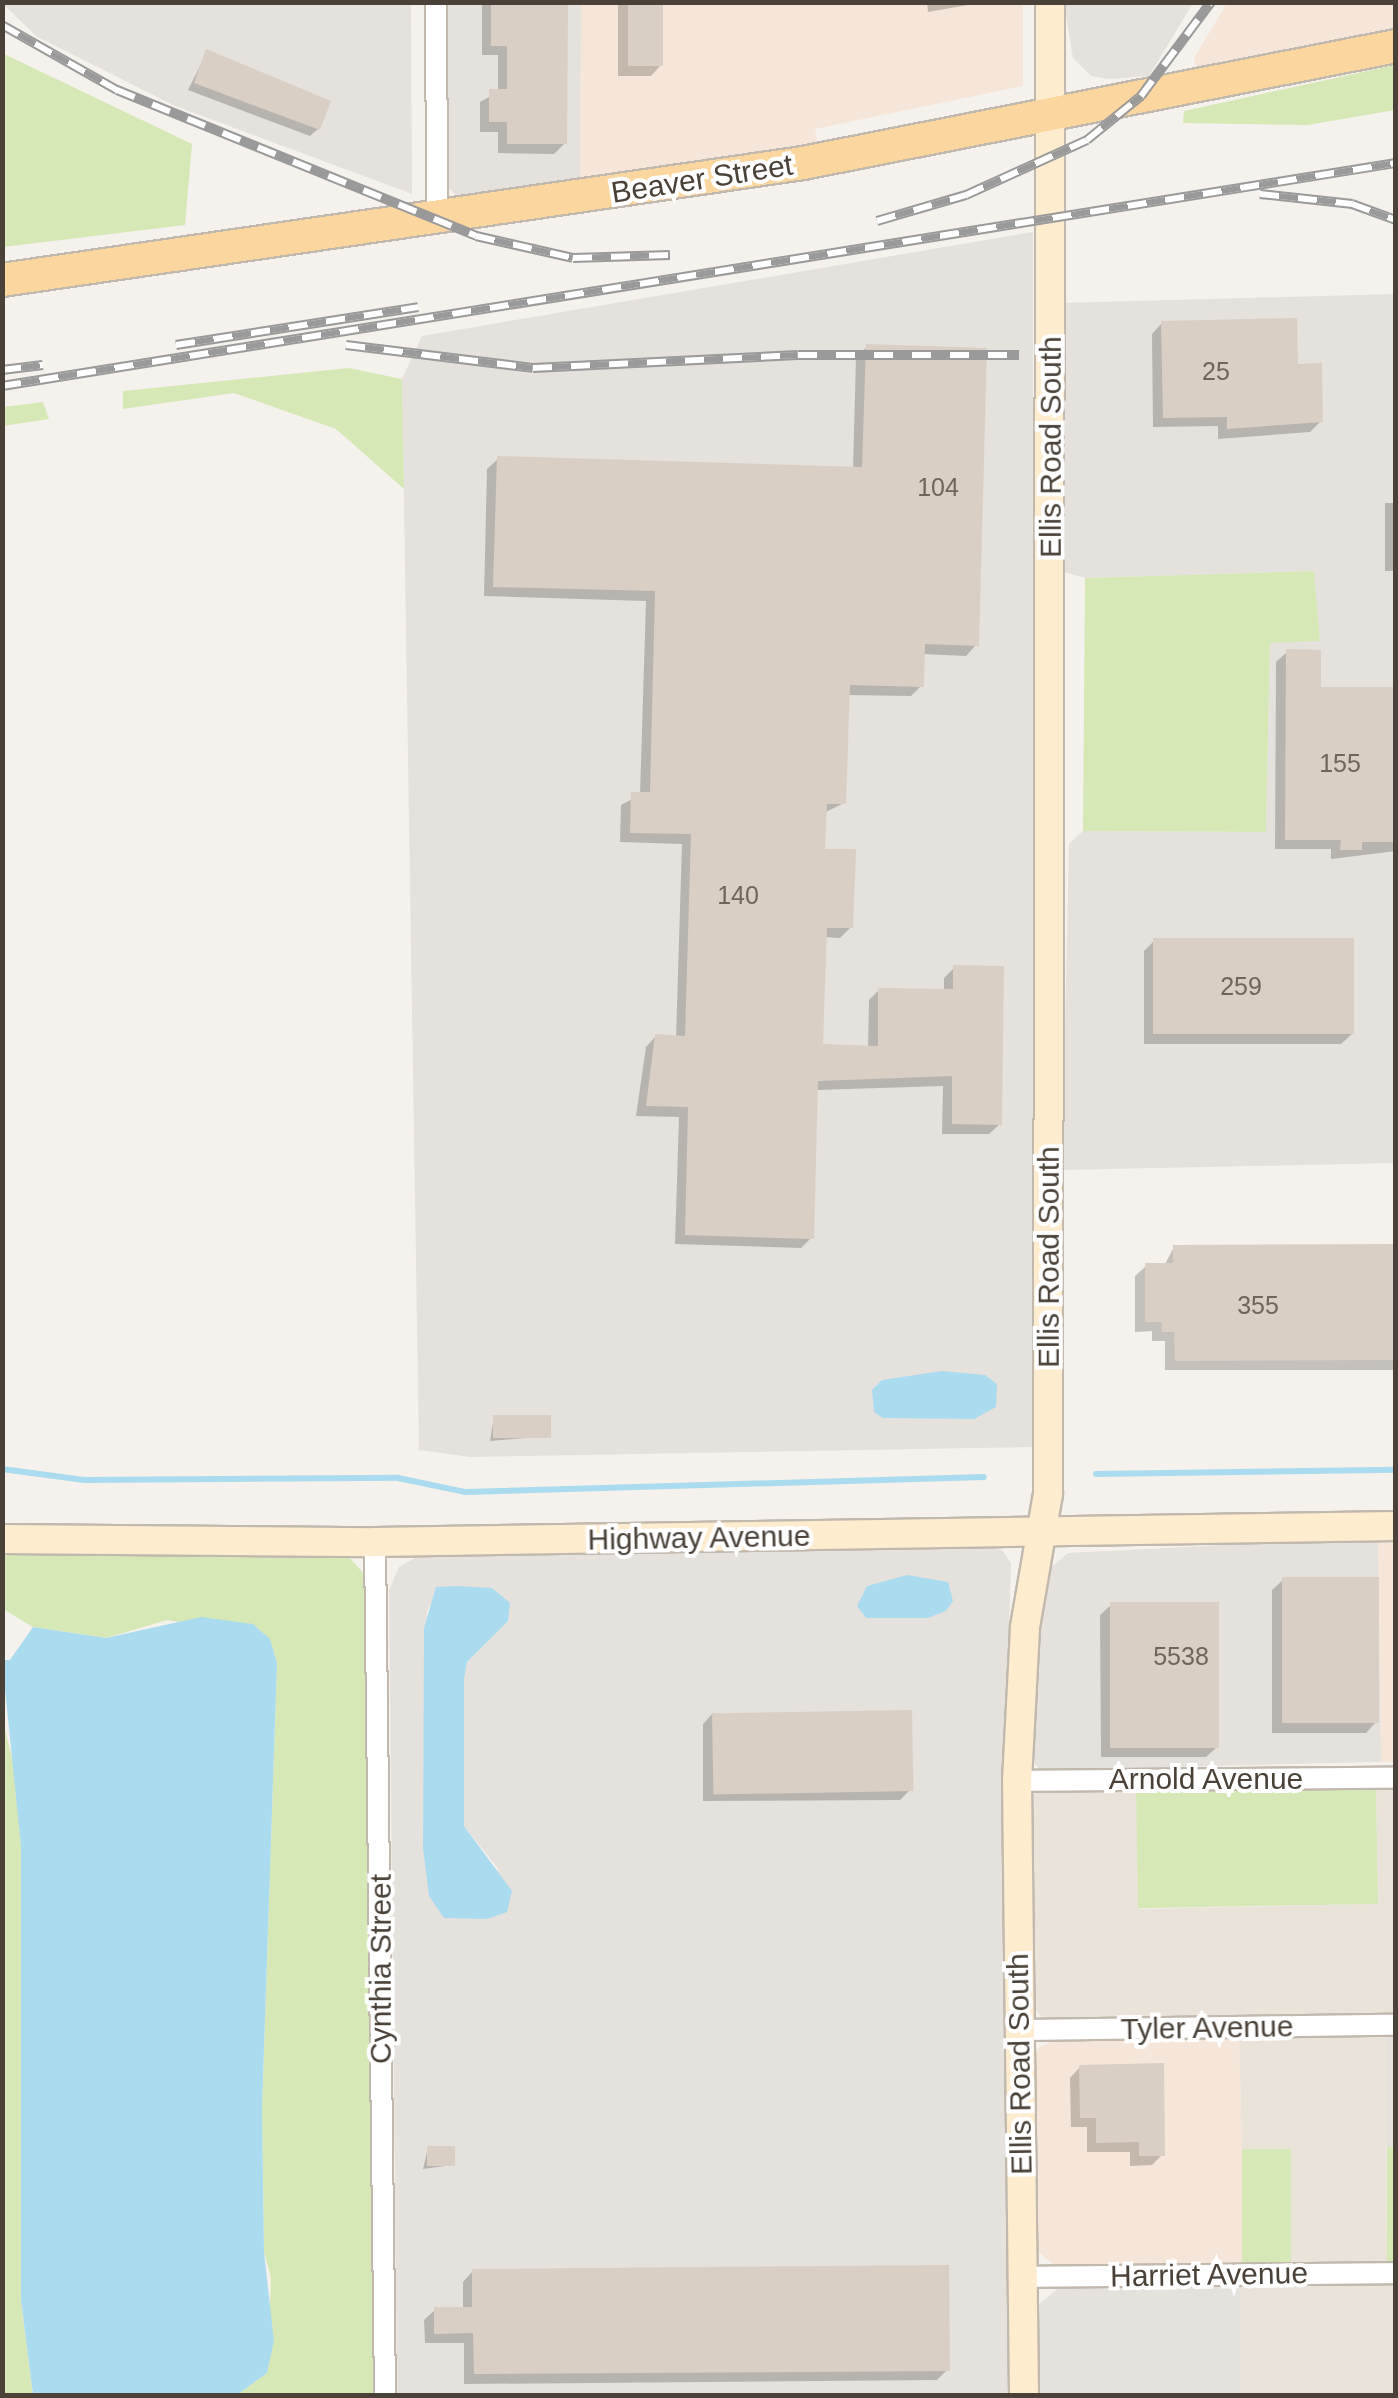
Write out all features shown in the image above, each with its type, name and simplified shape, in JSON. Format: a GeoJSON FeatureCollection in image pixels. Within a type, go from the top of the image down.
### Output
{"type":"FeatureCollection","features":[{"type":"Feature","properties":{"kind":"main road","name":"Beaver Street"},"geometry":{"type":"LineString","coordinates":[[2,280],[437,220],[803,163],[1396,46]]}},
{"type":"Feature","properties":{"kind":"street"},"geometry":{"type":"LineString","coordinates":[[436,2],[437,220]]}},
{"type":"Feature","properties":{"kind":"street","name":"Ellis Road South"},"geometry":{"type":"LineString","coordinates":[[1024,2396],[1017,1781],[1025,1627],[1048,1494],[1050,2]]}},
{"type":"Feature","properties":{"kind":"street","name":"Highway Avenue"},"geometry":{"type":"LineString","coordinates":[[2,1539],[375,1542],[1396,1526]]}},
{"type":"Feature","properties":{"kind":"street","name":"Cynthia Street"},"geometry":{"type":"LineString","coordinates":[[375,1542],[385,2396]]}},
{"type":"Feature","properties":{"kind":"street","name":"Arnold Avenue"},"geometry":{"type":"LineString","coordinates":[[1017,1781],[1396,1778]]}},
{"type":"Feature","properties":{"kind":"street","name":"Tyler Avenue"},"geometry":{"type":"LineString","coordinates":[[1019,2030],[1396,2025]]}},
{"type":"Feature","properties":{"kind":"street","name":"Harriet Avenue"},"geometry":{"type":"LineString","coordinates":[[1022,2277],[1396,2273]]}},
{"type":"Feature","properties":{"kind":"shaded area"},"geometry":{"type":"Polygon","coordinates":[[[1064,2],[1193,3],[1149,76],[1108,79],[1091,76],[1073,58],[1064,2]]]}},
{"type":"Feature","properties":{"kind":"shaded area"},"geometry":{"type":"Polygon","coordinates":[[[2,3],[411,3],[412,194],[173,105],[36,36],[2,3]]]}},
{"type":"Feature","properties":{"kind":"shaded area"},"geometry":{"type":"Polygon","coordinates":[[[447,3],[581,3],[580,186],[464,203],[447,186],[447,3]]]}},
{"type":"Feature","properties":{"kind":"shaded area"},"geometry":{"type":"Polygon","coordinates":[[[581,3],[1023,3],[1023,86],[815,129],[818,147],[580,186],[581,3]]]}},
{"type":"Feature","properties":{"kind":"shaded area"},"geometry":{"type":"Polygon","coordinates":[[[1227,3],[1395,3],[1395,36],[1198,72],[1194,58],[1227,3]]]}},
{"type":"Feature","properties":{"kind":"shaded area"},"geometry":{"type":"Polygon","coordinates":[[[1033,232],[1033,1447],[470,1457],[419,1450],[402,379],[422,336],[1033,232]]]}},
{"type":"Feature","properties":{"kind":"shaded area"},"geometry":{"type":"Polygon","coordinates":[[[1395,294],[1395,1163],[1062,1170],[1069,844],[1083,831],[1266,832],[1270,643],[1320,640],[1313,571],[1085,578],[1065,572],[1063,303],[1395,294]]]}},
{"type":"Feature","properties":{"kind":"shaded area"},"geometry":{"type":"Polygon","coordinates":[[[1378,1537],[1395,1537],[1395,1762],[1381,1762],[1378,1537]]]}},
{"type":"Feature","properties":{"kind":"shaded area"},"geometry":{"type":"Polygon","coordinates":[[[1378,1537],[1381,1762],[1041,1770],[1029,1759],[1031,1668],[1048,1570],[1068,1553],[1378,1537]]]}},
{"type":"Feature","properties":{"kind":"shaded area"},"geometry":{"type":"Polygon","coordinates":[[[983,1543],[1002,1550],[1011,1563],[1005,1782],[1013,2395],[397,2395],[389,1590],[399,1567],[426,1552],[983,1543]],[[457,1586],[436,1594],[427,1611],[423,1848],[500,1871],[464,1826],[464,1679],[467,1662],[491,1638],[457,1586]]]}},
{"type":"Feature","properties":{"kind":"shaded area"},"geometry":{"type":"Polygon","coordinates":[[[1376,1786],[1395,1787],[1395,2015],[1042,2018],[1028,2000],[1029,1798],[1040,1790],[1136,1789],[1140,1909],[1378,1904],[1376,1786]]]}},
{"type":"Feature","properties":{"kind":"shaded area"},"geometry":{"type":"Polygon","coordinates":[[[1386,2032],[1387,2266],[1290,2265],[1291,2150],[1242,2150],[1239,2034],[1386,2032]]]}},
{"type":"Feature","properties":{"kind":"shaded area"},"geometry":{"type":"Polygon","coordinates":[[[1386,2032],[1395,2032],[1395,2147],[1386,2147],[1386,2032]]]}},
{"type":"Feature","properties":{"kind":"shaded area"},"geometry":{"type":"Polygon","coordinates":[[[1239,2034],[1245,2265],[1054,2265],[1035,2249],[1031,2059],[1040,2047],[1063,2037],[1239,2034]]]}},
{"type":"Feature","properties":{"kind":"shaded area"},"geometry":{"type":"Polygon","coordinates":[[[1240,2281],[1395,2281],[1395,2395],[1240,2395],[1240,2281]]]}},
{"type":"Feature","properties":{"kind":"shaded area"},"geometry":{"type":"Polygon","coordinates":[[[1240,2283],[1240,2395],[1035,2395],[1033,2309],[1062,2285],[1240,2283]]]}},
{"type":"Feature","properties":{"kind":"green space"},"geometry":{"type":"Polygon","coordinates":[[[2,53],[192,144],[185,225],[3,247],[2,53]]]}},
{"type":"Feature","properties":{"kind":"green space"},"geometry":{"type":"Polygon","coordinates":[[[1395,65],[1395,110],[1308,125],[1183,123],[1184,111],[1395,65]]]}},
{"type":"Feature","properties":{"kind":"green space"},"geometry":{"type":"Polygon","coordinates":[[[349,368],[402,379],[404,489],[336,429],[234,393],[123,409],[123,391],[349,368]]]}},
{"type":"Feature","properties":{"kind":"green space"},"geometry":{"type":"Polygon","coordinates":[[[43,402],[49,419],[3,426],[3,407],[43,402]]]}},
{"type":"Feature","properties":{"kind":"green space"},"geometry":{"type":"Polygon","coordinates":[[[1314,571],[1320,641],[1270,643],[1266,832],[1083,831],[1085,578],[1314,571]]]}},
{"type":"Feature","properties":{"kind":"green space"},"geometry":{"type":"Polygon","coordinates":[[[3,1549],[343,1550],[364,1574],[375,2395],[237,2395],[267,2373],[271,2278],[264,2252],[262,2109],[277,1663],[270,1639],[167,1620],[106,1638],[33,1627],[3,1609],[3,1549]]]}},
{"type":"Feature","properties":{"kind":"green space"},"geometry":{"type":"Polygon","coordinates":[[[2,1718],[15,1769],[21,1846],[21,2300],[33,2396],[2,2395],[2,1718]]]}},
{"type":"Feature","properties":{"kind":"green space"},"geometry":{"type":"Polygon","coordinates":[[[1376,1786],[1378,1904],[1138,1908],[1136,1790],[1376,1786]]]}},
{"type":"Feature","properties":{"kind":"green space"},"geometry":{"type":"Polygon","coordinates":[[[1387,2147],[1395,2147],[1395,2266],[1387,2266],[1387,2147]]]}},
{"type":"Feature","properties":{"kind":"green space"},"geometry":{"type":"Polygon","coordinates":[[[1242,2149],[1291,2149],[1291,2265],[1242,2265],[1242,2149]]]}},
{"type":"Feature","properties":{"kind":"water"},"geometry":{"type":"Polygon","coordinates":[[[942,1371],[985,1375],[997,1384],[996,1407],[974,1419],[883,1418],[874,1412],[872,1390],[882,1380],[942,1371]]]}},
{"type":"Feature","properties":{"kind":"water"},"geometry":{"type":"Polygon","coordinates":[[[907,1575],[948,1582],[953,1601],[946,1611],[928,1618],[866,1618],[857,1606],[867,1586],[907,1575]]]}},
{"type":"Feature","properties":{"kind":"water"},"geometry":{"type":"Polygon","coordinates":[[[436,1587],[492,1588],[510,1603],[508,1621],[467,1662],[464,1679],[464,1826],[512,1891],[507,1912],[487,1919],[444,1918],[429,1896],[423,1848],[424,1628],[436,1587]]]}},
{"type":"Feature","properties":{"kind":"water"},"geometry":{"type":"Polygon","coordinates":[[[201,1617],[253,1624],[270,1639],[277,1663],[262,2109],[264,2252],[274,2341],[267,2373],[237,2395],[33,2395],[21,2300],[21,1846],[3,1670],[33,1627],[106,1638],[201,1617]]]}},
{"type":"Feature","properties":{"kind":"building"},"geometry":{"type":"Polygon","coordinates":[[[491,2],[568,2],[567,144],[507,144],[507,122],[489,122],[489,89],[507,89],[507,46],[491,46],[491,2]]]}},
{"type":"Feature","properties":{"kind":"building"},"geometry":{"type":"Polygon","coordinates":[[[628,2],[663,2],[663,66],[628,66],[628,2]]]}},
{"type":"Feature","properties":{"kind":"building"},"geometry":{"type":"Polygon","coordinates":[[[206,49],[331,101],[320,130],[194,83],[206,49]]]}},
{"type":"Feature","properties":{"kind":"building"},"geometry":{"type":"Polygon","coordinates":[[[1297,318],[1298,364],[1322,363],[1323,422],[1227,429],[1227,417],[1163,418],[1161,321],[1297,318]]]}},
{"type":"Feature","properties":{"kind":"building"},"geometry":{"type":"Polygon","coordinates":[[[866,344],[987,348],[979,646],[925,644],[924,687],[850,685],[846,804],[827,804],[825,849],[856,849],[853,928],[827,928],[823,1044],[878,1046],[878,988],[953,989],[953,965],[1004,966],[1002,1125],[952,1124],[952,1076],[818,1081],[814,1239],[685,1235],[688,1107],[646,1106],[655,1034],[685,1036],[691,834],[630,833],[631,792],[650,792],[655,591],[493,587],[497,456],[862,467],[866,344]]]}},
{"type":"Feature","properties":{"kind":"building"},"geometry":{"type":"Polygon","coordinates":[[[1286,649],[1321,650],[1321,687],[1396,687],[1396,842],[1362,842],[1362,850],[1340,850],[1341,840],[1285,840],[1286,649]]]}},
{"type":"Feature","properties":{"kind":"building"},"geometry":{"type":"Polygon","coordinates":[[[1153,938],[1354,938],[1354,1034],[1153,1034],[1153,938]]]}},
{"type":"Feature","properties":{"kind":"building"},"geometry":{"type":"Polygon","coordinates":[[[1396,1244],[1396,1360],[1175,1361],[1174,1332],[1162,1332],[1162,1322],[1145,1322],[1145,1263],[1173,1263],[1173,1245],[1396,1244]]]}},
{"type":"Feature","properties":{"kind":"building"},"geometry":{"type":"Polygon","coordinates":[[[493,1415],[551,1415],[551,1438],[493,1438],[493,1415]]]}},
{"type":"Feature","properties":{"kind":"building"},"geometry":{"type":"Polygon","coordinates":[[[1282,1577],[1379,1577],[1379,1723],[1282,1723],[1282,1577]]]}},
{"type":"Feature","properties":{"kind":"building"},"geometry":{"type":"Polygon","coordinates":[[[1110,1602],[1219,1602],[1219,1748],[1110,1748],[1110,1602]]]}},
{"type":"Feature","properties":{"kind":"building"},"geometry":{"type":"Polygon","coordinates":[[[912,1710],[913,1791],[713,1794],[712,1713],[912,1710]]]}},
{"type":"Feature","properties":{"kind":"building"},"geometry":{"type":"Polygon","coordinates":[[[1164,2063],[1165,2156],[1139,2156],[1139,2142],[1096,2143],[1096,2118],[1080,2118],[1079,2065],[1164,2063]]]}},
{"type":"Feature","properties":{"kind":"building"},"geometry":{"type":"Polygon","coordinates":[[[427,2146],[455,2146],[455,2166],[427,2166],[427,2146]]]}},
{"type":"Feature","properties":{"kind":"building"},"geometry":{"type":"Polygon","coordinates":[[[949,2265],[950,2371],[474,2374],[473,2333],[434,2334],[434,2307],[472,2307],[472,2269],[949,2265]]]}},
{"type":"Feature","properties":{"kind":"waterway"},"geometry":{"type":"LineString","coordinates":[[2,1469],[84,1480],[398,1478],[465,1492],[984,1477]]}},
{"type":"Feature","properties":{"kind":"waterway"},"geometry":{"type":"LineString","coordinates":[[1096,1474],[1396,1470]]}},
{"type":"Feature","properties":{"kind":"waterway"},"geometry":{"type":"LineString","coordinates":[[2,1663],[9,1663]]}},
{"type":"Feature","properties":{"kind":"railway"},"geometry":{"type":"LineString","coordinates":[[877,221],[966,195],[1087,140],[1141,96],[1211,2]]}},
{"type":"Feature","properties":{"kind":"railway"},"geometry":{"type":"LineString","coordinates":[[2,25],[117,90],[476,236],[573,258],[670,255]]}},
{"type":"Feature","properties":{"kind":"railway"},"geometry":{"type":"LineString","coordinates":[[2,386],[1396,163]]}},
{"type":"Feature","properties":{"kind":"railway"},"geometry":{"type":"LineString","coordinates":[[1260,194],[1352,204],[1396,220]]}},
{"type":"Feature","properties":{"kind":"railway"},"geometry":{"type":"LineString","coordinates":[[176,345],[418,307]]}},
{"type":"Feature","properties":{"kind":"railway"},"geometry":{"type":"LineString","coordinates":[[346,345],[533,368],[798,355],[1019,355]]}},
{"type":"Feature","properties":{"kind":"railway"},"geometry":{"type":"LineString","coordinates":[[2,370],[43,365]]}}]}
